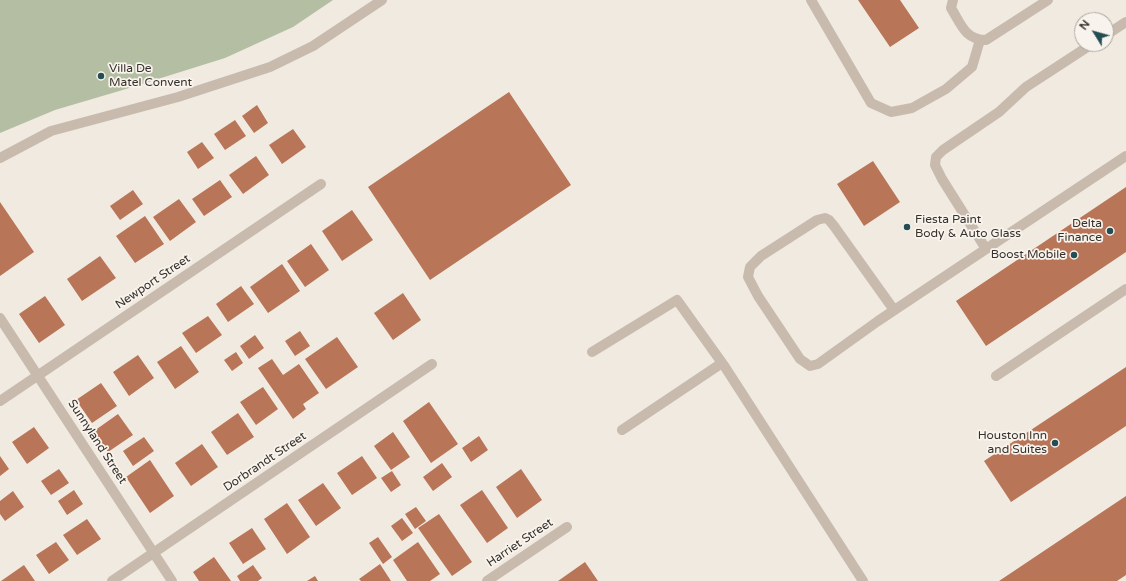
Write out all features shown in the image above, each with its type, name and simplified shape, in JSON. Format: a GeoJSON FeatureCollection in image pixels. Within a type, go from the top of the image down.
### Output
{"type":"FeatureCollection","features":[{"type":"Feature","properties":{"kind":"street"},"geometry":{"type":"LineString","coordinates":[[0,158],[51,131],[178,97],[270,67],[313,46],[382,0]]}},
{"type":"Feature","properties":{"kind":"street"},"geometry":{"type":"LineString","coordinates":[[812,0],[872,103],[891,112],[912,108],[946,89],[972,67],[980,40]]}},
{"type":"Feature","properties":{"kind":"street"},"geometry":{"type":"LineString","coordinates":[[953,0],[951,8],[966,33],[973,38],[980,40],[986,40],[1048,0]]}},
{"type":"Feature","properties":{"kind":"street"},"geometry":{"type":"LineString","coordinates":[[1114,30],[1126,22]]}},
{"type":"Feature","properties":{"kind":"street"},"geometry":{"type":"LineString","coordinates":[[986,249],[942,179],[935,165],[936,157],[954,142],[999,112],[1026,87],[1080,52]]}},
{"type":"Feature","properties":{"kind":"street"},"geometry":{"type":"LineString","coordinates":[[894,310],[834,226],[829,220],[824,218],[817,220],[761,256],[750,267],[748,277],[758,296],[800,359],[810,366],[818,364],[894,310],[1126,156]]}},
{"type":"Feature","properties":{"kind":"street","name":"Newport Street"},"geometry":{"type":"LineString","coordinates":[[0,401],[322,184]]}},
{"type":"Feature","properties":{"kind":"street"},"geometry":{"type":"LineString","coordinates":[[996,376],[1126,290]]}},
{"type":"Feature","properties":{"kind":"street"},"geometry":{"type":"LineString","coordinates":[[592,352],[677,300],[722,363],[863,581]]}},
{"type":"Feature","properties":{"kind":"street","name":"Sunnyland Street"},"geometry":{"type":"LineString","coordinates":[[0,318],[172,581]]}},
{"type":"Feature","properties":{"kind":"street"},"geometry":{"type":"LineString","coordinates":[[622,430],[722,363]]}},
{"type":"Feature","properties":{"kind":"street","name":"Dorbrandt Street"},"geometry":{"type":"LineString","coordinates":[[112,581],[432,364]]}},
{"type":"Feature","properties":{"kind":"street","name":"Harriet Street"},"geometry":{"type":"LineString","coordinates":[[487,581],[567,527]]}},
{"type":"Feature","properties":{"kind":"green space","name":"Villa De Matel Convent"},"geometry":{"type":"Polygon","coordinates":[[[0,0],[333,0],[293,27],[225,58],[55,110],[0,133],[0,0]]]}},
{"type":"Feature","properties":{"kind":"building"},"geometry":{"type":"Polygon","coordinates":[[[858,0],[900,0],[919,28],[890,47],[858,0]]]}},
{"type":"Feature","properties":{"kind":"building"},"geometry":{"type":"Polygon","coordinates":[[[509,92],[571,185],[430,280],[368,187],[509,92]]]}},
{"type":"Feature","properties":{"kind":"building"},"geometry":{"type":"Polygon","coordinates":[[[257,105],[268,123],[254,133],[242,116],[257,105]]]}},
{"type":"Feature","properties":{"kind":"building"},"geometry":{"type":"Polygon","coordinates":[[[235,120],[246,136],[225,150],[214,134],[235,120]]]}},
{"type":"Feature","properties":{"kind":"building"},"geometry":{"type":"Polygon","coordinates":[[[293,129],[306,147],[282,164],[269,145],[293,129]]]}},
{"type":"Feature","properties":{"kind":"building"},"geometry":{"type":"Polygon","coordinates":[[[202,142],[214,158],[198,169],[187,152],[202,142]]]}},
{"type":"Feature","properties":{"kind":"building"},"geometry":{"type":"Polygon","coordinates":[[[256,156],[269,175],[243,194],[229,175],[256,156]]]}},
{"type":"Feature","properties":{"kind":"building"},"geometry":{"type":"Polygon","coordinates":[[[873,161],[900,202],[864,226],[837,184],[873,161]]]}},
{"type":"Feature","properties":{"kind":"building"},"geometry":{"type":"Polygon","coordinates":[[[220,180],[232,197],[204,216],[192,199],[220,180]]]}},
{"type":"Feature","properties":{"kind":"building"},"geometry":{"type":"Polygon","coordinates":[[[1126,187],[1126,252],[986,346],[956,301],[1126,187]]]}},
{"type":"Feature","properties":{"kind":"building"},"geometry":{"type":"Polygon","coordinates":[[[133,190],[143,204],[120,220],[110,206],[133,190]]]}},
{"type":"Feature","properties":{"kind":"building"},"geometry":{"type":"Polygon","coordinates":[[[179,199],[196,222],[170,241],[153,217],[179,199]]]}},
{"type":"Feature","properties":{"kind":"building"},"geometry":{"type":"Polygon","coordinates":[[[0,202],[34,252],[0,276],[0,202]]]}},
{"type":"Feature","properties":{"kind":"building"},"geometry":{"type":"Polygon","coordinates":[[[352,210],[373,240],[342,261],[322,231],[352,210]]]}},
{"type":"Feature","properties":{"kind":"building"},"geometry":{"type":"Polygon","coordinates":[[[145,216],[164,244],[135,263],[116,236],[145,216]]]}},
{"type":"Feature","properties":{"kind":"building"},"geometry":{"type":"Polygon","coordinates":[[[311,244],[329,270],[305,287],[287,261],[311,244]]]}},
{"type":"Feature","properties":{"kind":"building"},"geometry":{"type":"Polygon","coordinates":[[[100,256],[116,278],[82,301],[67,279],[100,256]]]}},
{"type":"Feature","properties":{"kind":"building"},"geometry":{"type":"Polygon","coordinates":[[[282,264],[300,291],[268,313],[250,287],[282,264]]]}},
{"type":"Feature","properties":{"kind":"building"},"geometry":{"type":"Polygon","coordinates":[[[241,286],[254,304],[228,322],[216,304],[241,286]]]}},
{"type":"Feature","properties":{"kind":"building"},"geometry":{"type":"Polygon","coordinates":[[[403,293],[421,320],[393,340],[374,313],[403,293]]]}},
{"type":"Feature","properties":{"kind":"building"},"geometry":{"type":"Polygon","coordinates":[[[45,296],[65,325],[39,343],[19,314],[45,296]]]}},
{"type":"Feature","properties":{"kind":"building"},"geometry":{"type":"Polygon","coordinates":[[[208,316],[222,335],[196,353],[182,333],[208,316]]]}},
{"type":"Feature","properties":{"kind":"building"},"geometry":{"type":"Polygon","coordinates":[[[300,331],[310,346],[295,356],[285,341],[300,331]]]}},
{"type":"Feature","properties":{"kind":"building"},"geometry":{"type":"Polygon","coordinates":[[[255,335],[264,348],[249,359],[240,346],[255,335]]]}},
{"type":"Feature","properties":{"kind":"building"},"geometry":{"type":"Polygon","coordinates":[[[337,337],[358,367],[326,389],[305,359],[337,337]]]}},
{"type":"Feature","properties":{"kind":"building"},"geometry":{"type":"Polygon","coordinates":[[[181,346],[199,372],[175,389],[157,362],[181,346]]]}},
{"type":"Feature","properties":{"kind":"building"},"geometry":{"type":"Polygon","coordinates":[[[236,352],[243,363],[232,371],[224,360],[236,352]]]}},
{"type":"Feature","properties":{"kind":"building"},"geometry":{"type":"Polygon","coordinates":[[[138,355],[154,378],[129,396],[113,372],[138,355]]]}},
{"type":"Feature","properties":{"kind":"building"},"geometry":{"type":"Polygon","coordinates":[[[272,359],[283,375],[299,364],[319,393],[303,404],[306,409],[293,419],[258,368],[272,359]]]}},
{"type":"Feature","properties":{"kind":"building","name":"Houston Inn and Suites"},"geometry":{"type":"Polygon","coordinates":[[[1126,367],[1126,426],[1011,502],[984,461],[1126,367]]]}},
{"type":"Feature","properties":{"kind":"building"},"geometry":{"type":"Polygon","coordinates":[[[101,383],[117,406],[92,423],[76,400],[101,383]]]}},
{"type":"Feature","properties":{"kind":"building"},"geometry":{"type":"Polygon","coordinates":[[[263,387],[278,409],[256,425],[240,402],[263,387]]]}},
{"type":"Feature","properties":{"kind":"building"},"geometry":{"type":"Polygon","coordinates":[[[429,402],[458,444],[431,463],[403,421],[429,402]]]}},
{"type":"Feature","properties":{"kind":"building"},"geometry":{"type":"Polygon","coordinates":[[[238,413],[254,437],[227,455],[211,432],[238,413]]]}},
{"type":"Feature","properties":{"kind":"building"},"geometry":{"type":"Polygon","coordinates":[[[118,414],[133,435],[108,452],[94,431],[118,414]]]}},
{"type":"Feature","properties":{"kind":"building"},"geometry":{"type":"Polygon","coordinates":[[[34,427],[49,448],[27,464],[12,442],[34,427]]]}},
{"type":"Feature","properties":{"kind":"building"},"geometry":{"type":"Polygon","coordinates":[[[393,432],[410,457],[391,470],[374,446],[393,432]]]}},
{"type":"Feature","properties":{"kind":"building"},"geometry":{"type":"Polygon","coordinates":[[[479,436],[488,450],[471,462],[462,448],[479,436]]]}},
{"type":"Feature","properties":{"kind":"building"},"geometry":{"type":"Polygon","coordinates":[[[144,437],[154,451],[133,466],[123,451],[144,437]]]}},
{"type":"Feature","properties":{"kind":"building"},"geometry":{"type":"Polygon","coordinates":[[[202,444],[218,467],[191,486],[175,463],[202,444]]]}},
{"type":"Feature","properties":{"kind":"building"},"geometry":{"type":"Polygon","coordinates":[[[0,456],[9,469],[0,476],[0,456]]]}},
{"type":"Feature","properties":{"kind":"building"},"geometry":{"type":"Polygon","coordinates":[[[362,456],[377,478],[352,495],[337,473],[362,456]]]}},
{"type":"Feature","properties":{"kind":"building"},"geometry":{"type":"Polygon","coordinates":[[[150,460],[174,496],[150,513],[126,477],[150,460]]]}},
{"type":"Feature","properties":{"kind":"building"},"geometry":{"type":"Polygon","coordinates":[[[442,463],[452,477],[433,491],[423,477],[442,463]]]}},
{"type":"Feature","properties":{"kind":"building"},"geometry":{"type":"Polygon","coordinates":[[[59,469],[69,483],[51,495],[41,481],[59,469]]]}},
{"type":"Feature","properties":{"kind":"building"},"geometry":{"type":"Polygon","coordinates":[[[521,469],[542,500],[517,518],[496,487],[521,469]]]}},
{"type":"Feature","properties":{"kind":"building"},"geometry":{"type":"Polygon","coordinates":[[[392,471],[401,485],[391,492],[381,478],[392,471]]]}},
{"type":"Feature","properties":{"kind":"building"},"geometry":{"type":"Polygon","coordinates":[[[323,483],[341,508],[316,526],[298,500],[323,483]]]}},
{"type":"Feature","properties":{"kind":"building"},"geometry":{"type":"Polygon","coordinates":[[[74,490],[83,504],[67,515],[58,501],[74,490]]]}},
{"type":"Feature","properties":{"kind":"building"},"geometry":{"type":"Polygon","coordinates":[[[482,490],[508,528],[487,543],[460,505],[482,490]]]}},
{"type":"Feature","properties":{"kind":"building"},"geometry":{"type":"Polygon","coordinates":[[[13,491],[24,507],[5,521],[0,514],[0,501],[13,491]]]}},
{"type":"Feature","properties":{"kind":"building"},"geometry":{"type":"Polygon","coordinates":[[[1126,496],[1126,575],[1117,581],[999,581],[1126,496]]]}},
{"type":"Feature","properties":{"kind":"building"},"geometry":{"type":"Polygon","coordinates":[[[287,503],[310,537],[287,554],[264,519],[287,503]]]}},
{"type":"Feature","properties":{"kind":"building"},"geometry":{"type":"Polygon","coordinates":[[[416,507],[426,521],[415,529],[405,514],[416,507]]]}},
{"type":"Feature","properties":{"kind":"building"},"geometry":{"type":"Polygon","coordinates":[[[439,514],[472,562],[452,576],[418,528],[439,514]]]}},
{"type":"Feature","properties":{"kind":"building"},"geometry":{"type":"Polygon","coordinates":[[[402,518],[413,533],[402,541],[391,526],[402,518]]]}},
{"type":"Feature","properties":{"kind":"building"},"geometry":{"type":"Polygon","coordinates":[[[87,519],[101,539],[77,555],[63,535],[87,519]]]}},
{"type":"Feature","properties":{"kind":"building"},"geometry":{"type":"Polygon","coordinates":[[[252,528],[266,549],[243,564],[229,543],[252,528]]]}},
{"type":"Feature","properties":{"kind":"building"},"geometry":{"type":"Polygon","coordinates":[[[378,537],[392,557],[383,564],[369,543],[378,537]]]}},
{"type":"Feature","properties":{"kind":"building"},"geometry":{"type":"Polygon","coordinates":[[[56,542],[69,560],[49,574],[36,555],[56,542]]]}},
{"type":"Feature","properties":{"kind":"building"},"geometry":{"type":"Polygon","coordinates":[[[418,542],[440,574],[430,581],[407,581],[393,560],[418,542]]]}},
{"type":"Feature","properties":{"kind":"building"},"geometry":{"type":"Polygon","coordinates":[[[214,557],[231,581],[199,581],[193,572],[214,557]]]}},
{"type":"Feature","properties":{"kind":"building"},"geometry":{"type":"Polygon","coordinates":[[[585,562],[598,581],[558,581],[585,562]]]}},
{"type":"Feature","properties":{"kind":"building"},"geometry":{"type":"Polygon","coordinates":[[[380,564],[391,581],[361,581],[359,579],[380,564]]]}},
{"type":"Feature","properties":{"kind":"building"},"geometry":{"type":"Polygon","coordinates":[[[24,565],[35,581],[1,581],[24,565]]]}},
{"type":"Feature","properties":{"kind":"building"},"geometry":{"type":"Polygon","coordinates":[[[253,565],[262,578],[258,581],[240,581],[237,576],[253,565]]]}},
{"type":"Feature","properties":{"kind":"building"},"geometry":{"type":"Polygon","coordinates":[[[315,576],[318,581],[307,581],[315,576]]]}},
{"type":"Feature","properties":{"kind":"place","name":"Villa De Matel Convent"},"geometry":{"type":"Point","coordinates":[101,76]}},
{"type":"Feature","properties":{"kind":"place","name":"Fiesta Paint Body & Auto Glass"},"geometry":{"type":"Point","coordinates":[907,227]}},
{"type":"Feature","properties":{"kind":"place","name":"Delta Finance"},"geometry":{"type":"Point","coordinates":[1110,231]}},
{"type":"Feature","properties":{"kind":"place","name":"Boost Mobile"},"geometry":{"type":"Point","coordinates":[1074,255]}},
{"type":"Feature","properties":{"kind":"place","name":"Houston Inn and Suites"},"geometry":{"type":"Point","coordinates":[1055,443]}}]}
